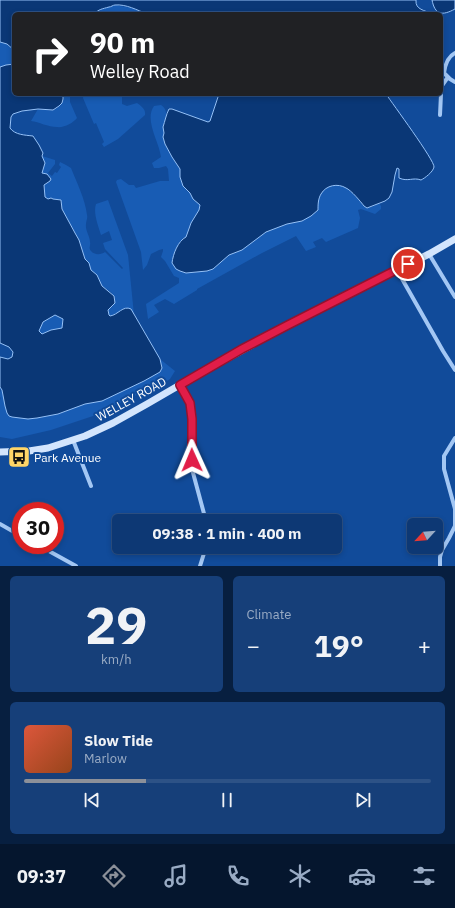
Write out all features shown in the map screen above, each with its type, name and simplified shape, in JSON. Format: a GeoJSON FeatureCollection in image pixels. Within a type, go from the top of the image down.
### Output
{"type":"FeatureCollection","features":[{"type":"Feature","properties":{"kind":"main road","name":"WELLEY ROAD"},"geometry":{"type":"LineString","coordinates":[[0,452],[29,451],[48,448],[85,436],[113,423],[242,349],[429,254],[455,239]]}},
{"type":"Feature","properties":{"kind":"street"},"geometry":{"type":"LineString","coordinates":[[443,71],[450,56],[455,53]]}},
{"type":"Feature","properties":{"kind":"street"},"geometry":{"type":"LineString","coordinates":[[443,74],[455,82]]}},
{"type":"Feature","properties":{"kind":"street"},"geometry":{"type":"LineString","coordinates":[[443,84],[448,77]]}},
{"type":"Feature","properties":{"kind":"street"},"geometry":{"type":"LineString","coordinates":[[440,115],[441,96]]}},
{"type":"Feature","properties":{"kind":"street"},"geometry":{"type":"LineString","coordinates":[[429,254],[455,297]]}},
{"type":"Feature","properties":{"kind":"street"},"geometry":{"type":"LineString","coordinates":[[397,270],[443,352],[455,370]]}},
{"type":"Feature","properties":{"kind":"street"},"geometry":{"type":"LineString","coordinates":[[180,385],[190,403],[192,419],[192,469],[204,514]]}},
{"type":"Feature","properties":{"kind":"street"},"geometry":{"type":"LineString","coordinates":[[440,566],[442,550],[455,526],[455,509],[444,469],[444,456],[455,438]]}},
{"type":"Feature","properties":{"kind":"street"},"geometry":{"type":"LineString","coordinates":[[73,440],[91,486]]}},
{"type":"Feature","properties":{"kind":"street"},"geometry":{"type":"LineString","coordinates":[[0,524],[12,531]]}},
{"type":"Feature","properties":{"kind":"street"},"geometry":{"type":"LineString","coordinates":[[54,554],[76,566]]}},
{"type":"Feature","properties":{"kind":"street"},"geometry":{"type":"LineString","coordinates":[[200,566],[204,554]]}},
{"type":"Feature","properties":{"kind":"shaded area"},"geometry":{"type":"Polygon","coordinates":[[[0,0],[416,0],[417,6],[428,12],[142,12],[127,6],[115,5],[96,12],[12,12],[12,48],[7,44],[0,42],[0,0]]]}},
{"type":"Feature","properties":{"kind":"shaded area"},"geometry":{"type":"Polygon","coordinates":[[[432,0],[455,0],[455,9],[446,13],[438,12],[433,5],[432,0]]]}},
{"type":"Feature","properties":{"kind":"shaded area"},"geometry":{"type":"Polygon","coordinates":[[[114,5],[137,9],[141,12],[96,12],[114,5]]]}},
{"type":"Feature","properties":{"kind":"shaded area"},"geometry":{"type":"Polygon","coordinates":[[[0,42],[7,44],[12,48],[12,64],[0,67],[0,42]]]}},
{"type":"Feature","properties":{"kind":"shaded area"},"geometry":{"type":"Polygon","coordinates":[[[12,64],[12,96],[63,96],[62,103],[53,110],[38,109],[13,114],[11,117],[10,128],[17,133],[33,136],[39,145],[43,153],[42,156],[45,163],[42,173],[47,174],[51,179],[44,185],[45,197],[48,199],[51,198],[61,200],[62,209],[79,240],[85,259],[89,263],[91,270],[97,275],[102,286],[114,296],[115,303],[108,310],[109,315],[113,315],[125,308],[131,309],[160,359],[162,368],[160,372],[144,381],[102,401],[85,404],[58,414],[28,419],[9,416],[0,387],[0,357],[8,359],[12,357],[13,352],[9,347],[0,343],[0,67],[12,64]],[[55,315],[43,322],[39,331],[42,334],[51,330],[62,328],[63,319],[55,315]]]}},
{"type":"Feature","properties":{"kind":"shaded area"},"geometry":{"type":"Polygon","coordinates":[[[70,96],[70,102],[77,118],[73,122],[60,127],[31,121],[38,109],[55,109],[62,102],[63,97],[70,96]]]}},
{"type":"Feature","properties":{"kind":"shaded area"},"geometry":{"type":"Polygon","coordinates":[[[84,96],[122,96],[122,104],[127,106],[137,103],[144,109],[145,115],[118,139],[104,147],[102,144],[104,142],[96,123],[94,124],[84,96]]]}},
{"type":"Feature","properties":{"kind":"shaded area"},"geometry":{"type":"Polygon","coordinates":[[[218,96],[387,96],[421,144],[434,167],[431,173],[421,180],[405,180],[399,178],[399,169],[397,168],[392,192],[389,198],[367,208],[343,186],[336,185],[329,187],[321,194],[318,210],[311,216],[302,221],[287,224],[266,232],[242,250],[229,255],[213,269],[186,273],[176,269],[172,263],[173,256],[178,245],[186,237],[200,205],[193,199],[190,193],[183,186],[180,177],[180,169],[165,144],[163,127],[169,109],[208,122],[210,121],[218,96]]]}},
{"type":"Feature","properties":{"kind":"shaded area"},"geometry":{"type":"Polygon","coordinates":[[[161,105],[164,107],[166,112],[163,127],[165,144],[180,169],[180,177],[186,190],[200,205],[186,237],[182,239],[213,269],[229,255],[242,250],[266,232],[302,220],[318,210],[320,196],[323,191],[329,187],[336,185],[343,186],[356,196],[364,206],[372,207],[379,203],[381,209],[375,214],[361,209],[358,210],[360,218],[358,228],[326,242],[322,238],[313,242],[316,247],[306,251],[296,236],[197,289],[174,304],[165,299],[154,305],[159,312],[148,319],[146,304],[179,283],[179,278],[174,276],[161,257],[163,249],[151,254],[147,265],[143,270],[141,252],[116,182],[117,180],[121,179],[129,185],[134,185],[136,188],[160,181],[169,181],[168,169],[166,166],[154,168],[152,163],[161,157],[151,124],[151,112],[154,106],[161,105]]]}},
{"type":"Feature","properties":{"kind":"shaded area"},"geometry":{"type":"Polygon","coordinates":[[[42,156],[55,160],[55,164],[48,173],[52,176],[55,172],[57,173],[61,167],[59,165],[60,162],[71,168],[86,209],[86,227],[90,240],[90,250],[96,254],[102,254],[105,252],[122,269],[123,268],[105,249],[103,243],[112,240],[109,231],[101,235],[96,219],[96,204],[108,200],[128,255],[134,315],[131,311],[125,308],[114,315],[109,315],[108,310],[113,306],[112,293],[102,286],[97,275],[91,270],[89,263],[85,259],[79,240],[62,209],[61,200],[48,199],[45,197],[44,185],[50,181],[46,174],[42,173],[45,163],[42,156]]]}},
{"type":"Feature","properties":{"kind":"shaded area"},"geometry":{"type":"Polygon","coordinates":[[[55,315],[63,319],[62,328],[51,330],[42,334],[39,331],[43,322],[55,315]]]}},
{"type":"Feature","properties":{"kind":"shaded area"},"geometry":{"type":"Polygon","coordinates":[[[160,359],[175,371],[170,379],[162,384],[96,415],[51,430],[12,439],[0,437],[0,387],[5,406],[12,417],[28,419],[44,417],[58,414],[85,404],[102,401],[144,381],[160,372],[162,368],[160,359]]]}},
{"type":"Feature","properties":{"kind":"place","name":"Park Avenue"},"geometry":{"type":"Point","coordinates":[19,457]}},
{"type":"Feature","properties":{"kind":"route"},"geometry":{"type":"LineString","coordinates":[[192,460],[192,419],[190,403],[180,385],[242,349],[408,264]]}}]}
